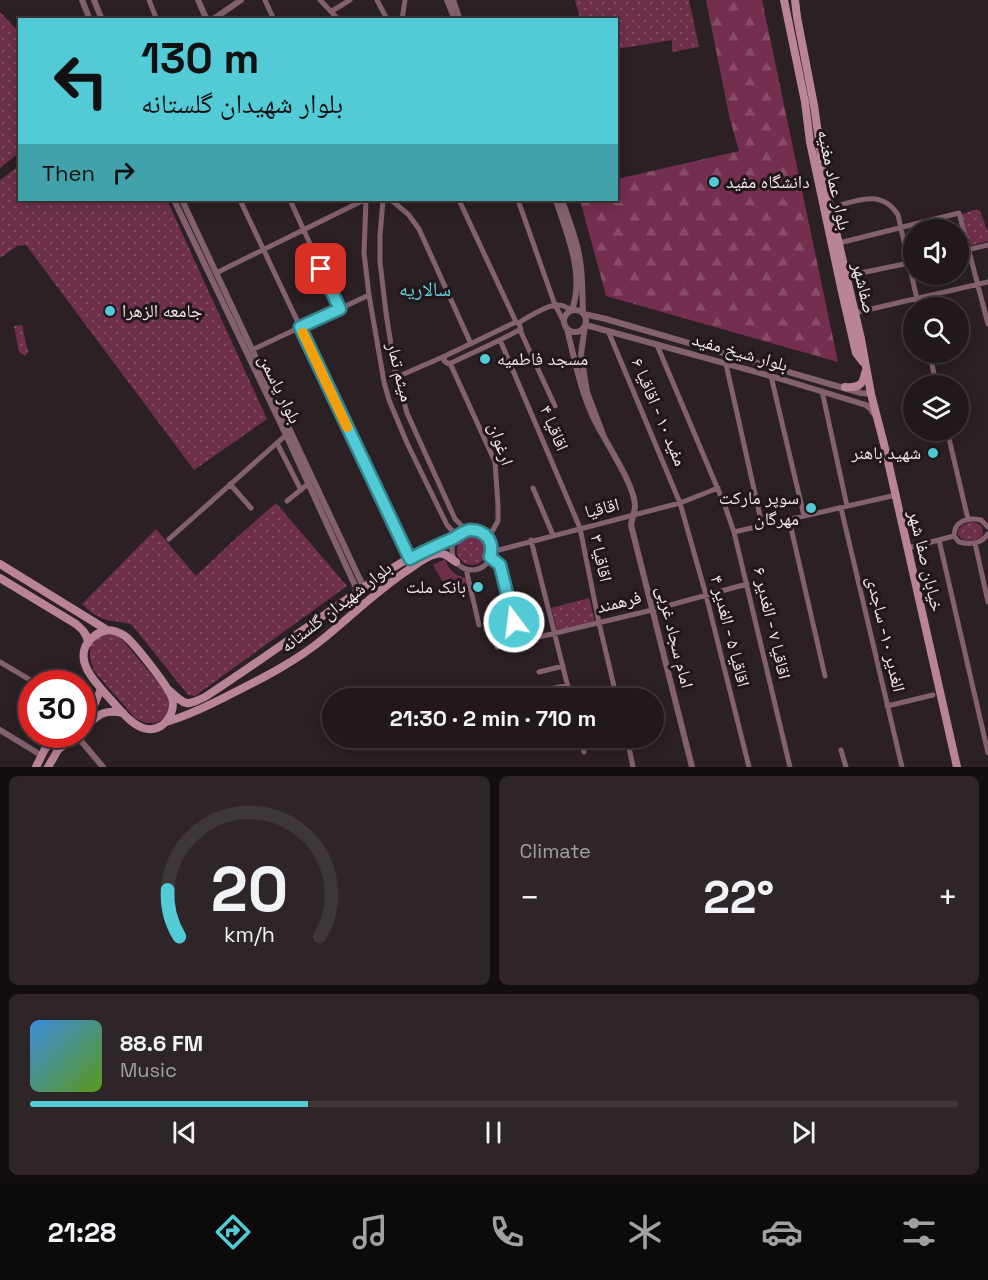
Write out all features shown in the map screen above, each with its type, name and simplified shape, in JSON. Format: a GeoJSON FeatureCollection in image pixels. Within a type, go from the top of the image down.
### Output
{"type":"FeatureCollection","features":[{"type":"Feature","properties":{"kind":"main road","name":"بلوار عماد مغنیه"},"geometry":{"type":"LineString","coordinates":[[784,0],[810,142],[842,291],[856,354],[864,363]]}},
{"type":"Feature","properties":{"kind":"main road","name":"بلوار عماد مغنیه"},"geometry":{"type":"LineString","coordinates":[[795,0],[820,150]]}},
{"type":"Feature","properties":{"kind":"main road","name":"صفاشهر"},"geometry":{"type":"LineString","coordinates":[[820,150],[825,184],[864,363]]}},
{"type":"Feature","properties":{"kind":"main road"},"geometry":{"type":"LineString","coordinates":[[845,387],[855,388],[862,384],[865,375],[864,363]]}},
{"type":"Feature","properties":{"kind":"main road","name":"خیابان صفا شهر"},"geometry":{"type":"LineString","coordinates":[[864,363],[957,767]]}},
{"type":"Feature","properties":{"kind":"main road","name":"بلوار شهیدان گلستانه"},"geometry":{"type":"LineString","coordinates":[[170,691],[181,701],[192,704],[410,559],[457,537]]}},
{"type":"Feature","properties":{"kind":"main road","name":"بلوار شهیدان گلستانه"},"geometry":{"type":"LineString","coordinates":[[166,722],[202,708],[290,663],[324,638],[375,593],[434,554],[446,555],[456,562]]}},
{"type":"Feature","properties":{"kind":"main road"},"geometry":{"type":"LineString","coordinates":[[0,564],[107,630],[119,633],[133,643],[170,691],[173,706],[166,722],[161,726],[141,728],[123,713],[92,678],[83,653],[88,643],[96,635],[107,630]]}},
{"type":"Feature","properties":{"kind":"main road"},"geometry":{"type":"LineString","coordinates":[[0,578],[76,624],[87,636],[88,643]]}},
{"type":"Feature","properties":{"kind":"main road"},"geometry":{"type":"LineString","coordinates":[[96,699],[101,689]]}},
{"type":"Feature","properties":{"kind":"main road"},"geometry":{"type":"LineString","coordinates":[[96,719],[107,711],[123,713]]}},
{"type":"Feature","properties":{"kind":"main road"},"geometry":{"type":"LineString","coordinates":[[36,767],[46,748]]}},
{"type":"Feature","properties":{"kind":"main road"},"geometry":{"type":"LineString","coordinates":[[48,767],[60,748]]}},
{"type":"Feature","properties":{"kind":"street"},"geometry":{"type":"LineString","coordinates":[[82,0],[89,18]]}},
{"type":"Feature","properties":{"kind":"street"},"geometry":{"type":"LineString","coordinates":[[94,0],[101,18]]}},
{"type":"Feature","properties":{"kind":"street"},"geometry":{"type":"LineString","coordinates":[[149,0],[156,18]]}},
{"type":"Feature","properties":{"kind":"street"},"geometry":{"type":"LineString","coordinates":[[198,0],[206,18]]}},
{"type":"Feature","properties":{"kind":"street"},"geometry":{"type":"LineString","coordinates":[[215,18],[241,0]]}},
{"type":"Feature","properties":{"kind":"street"},"geometry":{"type":"LineString","coordinates":[[265,0],[273,18]]}},
{"type":"Feature","properties":{"kind":"street"},"geometry":{"type":"LineString","coordinates":[[320,0],[337,18]]}},
{"type":"Feature","properties":{"kind":"street"},"geometry":{"type":"LineString","coordinates":[[332,11],[350,0]]}},
{"type":"Feature","properties":{"kind":"street"},"geometry":{"type":"LineString","coordinates":[[377,0],[386,18]]}},
{"type":"Feature","properties":{"kind":"street"},"geometry":{"type":"LineString","coordinates":[[402,18],[405,0]]}},
{"type":"Feature","properties":{"kind":"street"},"geometry":{"type":"LineString","coordinates":[[447,0],[453,18]]}},
{"type":"Feature","properties":{"kind":"street"},"geometry":{"type":"LineString","coordinates":[[453,0],[459,18]]}},
{"type":"Feature","properties":{"kind":"street"},"geometry":{"type":"LineString","coordinates":[[831,208],[871,198],[880,200],[895,210],[903,237]]}},
{"type":"Feature","properties":{"kind":"street","name":"بلوار یاسمن"},"geometry":{"type":"LineString","coordinates":[[174,201],[361,590]]}},
{"type":"Feature","properties":{"kind":"street","name":"بلوار یاسمن"},"geometry":{"type":"LineString","coordinates":[[182,201],[252,350],[308,484],[356,579]]}},
{"type":"Feature","properties":{"kind":"street"},"geometry":{"type":"LineString","coordinates":[[240,201],[410,559]]}},
{"type":"Feature","properties":{"kind":"street"},"geometry":{"type":"LineString","coordinates":[[290,201],[340,309]]}},
{"type":"Feature","properties":{"kind":"street"},"geometry":{"type":"LineString","coordinates":[[216,273],[364,201]]}},
{"type":"Feature","properties":{"kind":"street","name":"میثم تمار"},"geometry":{"type":"LineString","coordinates":[[364,201],[364,253],[378,356],[384,382],[407,443],[447,525],[457,537]]}},
{"type":"Feature","properties":{"kind":"street","name":"میثم تمار"},"geometry":{"type":"LineString","coordinates":[[384,201],[380,262],[397,377],[411,422],[455,519],[465,529],[470,530]]}},
{"type":"Feature","properties":{"kind":"street"},"geometry":{"type":"LineString","coordinates":[[393,201],[408,214],[419,229],[471,344]]}},
{"type":"Feature","properties":{"kind":"street"},"geometry":{"type":"LineString","coordinates":[[459,201],[517,323],[521,327],[520,330],[555,406]]}},
{"type":"Feature","properties":{"kind":"street"},"geometry":{"type":"LineString","coordinates":[[518,201],[555,305],[567,329],[585,399],[604,437]]}},
{"type":"Feature","properties":{"kind":"street"},"geometry":{"type":"LineString","coordinates":[[556,201],[572,247],[578,286],[572,310],[566,315],[564,322]]}},
{"type":"Feature","properties":{"kind":"street"},"geometry":{"type":"LineString","coordinates":[[562,201],[581,266],[586,320],[581,354],[587,392],[604,437]]}},
{"type":"Feature","properties":{"kind":"street"},"geometry":{"type":"LineString","coordinates":[[935,219],[959,213],[960,219]]}},
{"type":"Feature","properties":{"kind":"street"},"geometry":{"type":"LineString","coordinates":[[838,243],[903,227]]}},
{"type":"Feature","properties":{"kind":"street"},"geometry":{"type":"LineString","coordinates":[[969,250],[988,245]]}},
{"type":"Feature","properties":{"kind":"street"},"geometry":{"type":"LineString","coordinates":[[969,253],[988,324]]}},
{"type":"Feature","properties":{"kind":"street"},"geometry":{"type":"LineString","coordinates":[[846,276],[903,264]]}},
{"type":"Feature","properties":{"kind":"street"},"geometry":{"type":"LineString","coordinates":[[922,297],[988,282]]}},
{"type":"Feature","properties":{"kind":"street"},"geometry":{"type":"LineString","coordinates":[[252,350],[369,295]]}},
{"type":"Feature","properties":{"kind":"street"},"geometry":{"type":"LineString","coordinates":[[854,313],[903,301]]}},
{"type":"Feature","properties":{"kind":"street"},"geometry":{"type":"LineString","coordinates":[[397,377],[555,305],[578,310],[584,314]]}},
{"type":"Feature","properties":{"kind":"street","name":"بلوار شیخ مفید"},"geometry":{"type":"LineString","coordinates":[[584,314],[871,394]]}},
{"type":"Feature","properties":{"kind":"street"},"geometry":{"type":"LineString","coordinates":[[567,329],[579,332],[585,326]]}},
{"type":"Feature","properties":{"kind":"street","name":"بلوار شیخ مفید"},"geometry":{"type":"LineString","coordinates":[[585,326],[822,391],[870,408],[878,421]]}},
{"type":"Feature","properties":{"kind":"street"},"geometry":{"type":"LineString","coordinates":[[450,363],[520,330]]}},
{"type":"Feature","properties":{"kind":"street","name":"مفید ۱۰ - اقاقیا ۶"},"geometry":{"type":"LineString","coordinates":[[609,333],[680,503]]}},
{"type":"Feature","properties":{"kind":"street","name":"اقاقیا ۴"},"geometry":{"type":"LineString","coordinates":[[500,340],[580,528]]}},
{"type":"Feature","properties":{"kind":"street","name":"اقاقیا ۷ - الغدیر ۶"},"geometry":{"type":"LineString","coordinates":[[657,345],[718,488],[734,532],[790,767]]}},
{"type":"Feature","properties":{"kind":"street","name":"ارغوان"},"geometry":{"type":"LineString","coordinates":[[445,356],[445,362],[450,363],[495,462],[498,521],[487,537]]}},
{"type":"Feature","properties":{"kind":"street"},"geometry":{"type":"LineString","coordinates":[[726,364],[762,525]]}},
{"type":"Feature","properties":{"kind":"street"},"geometry":{"type":"LineString","coordinates":[[771,376],[804,516]]}},
{"type":"Feature","properties":{"kind":"street","name":"الغدیر ۱۰- ساجدی"},"geometry":{"type":"LineString","coordinates":[[822,391],[844,507],[902,767]]}},
{"type":"Feature","properties":{"kind":"street"},"geometry":{"type":"LineString","coordinates":[[861,393],[865,397],[862,404]]}},
{"type":"Feature","properties":{"kind":"street"},"geometry":{"type":"LineString","coordinates":[[169,539],[288,434]]}},
{"type":"Feature","properties":{"kind":"street","name":"امام سجاد غربی"},"geometry":{"type":"LineString","coordinates":[[604,437],[631,489],[635,503],[631,525],[692,767]]}},
{"type":"Feature","properties":{"kind":"street"},"geometry":{"type":"LineString","coordinates":[[950,441],[968,519]]}},
{"type":"Feature","properties":{"kind":"street"},"geometry":{"type":"LineString","coordinates":[[277,442],[301,490]]}},
{"type":"Feature","properties":{"kind":"street"},"geometry":{"type":"LineString","coordinates":[[230,484],[251,508]]}},
{"type":"Feature","properties":{"kind":"street"},"geometry":{"type":"LineString","coordinates":[[287,501],[308,484]]}},
{"type":"Feature","properties":{"kind":"street"},"geometry":{"type":"LineString","coordinates":[[533,488],[553,535]]}},
{"type":"Feature","properties":{"kind":"street","name":"اقاقیا"},"geometry":{"type":"LineString","coordinates":[[491,554],[531,540],[680,503],[718,488]]}},
{"type":"Feature","properties":{"kind":"street"},"geometry":{"type":"LineString","coordinates":[[734,532],[896,495]]}},
{"type":"Feature","properties":{"kind":"street","name":"اقاقیا ۵ - الغدیر ۴"},"geometry":{"type":"LineString","coordinates":[[680,503],[706,595],[749,767]]}},
{"type":"Feature","properties":{"kind":"street"},"geometry":{"type":"LineString","coordinates":[[789,519],[825,676]]}},
{"type":"Feature","properties":{"kind":"street"},"geometry":{"type":"LineString","coordinates":[[988,527],[981,520],[968,519],[957,525],[953,531],[954,536],[962,543],[982,541],[988,534]]}},
{"type":"Feature","properties":{"kind":"street","name":"اقاقیا ۳"},"geometry":{"type":"LineString","coordinates":[[580,528],[614,688]]}},
{"type":"Feature","properties":{"kind":"street"},"geometry":{"type":"LineString","coordinates":[[491,554],[480,568],[466,569],[456,562],[452,550],[453,543],[457,537],[470,530],[479,531],[487,537],[491,554],[500,565],[519,642]]}},
{"type":"Feature","properties":{"kind":"street"},"geometry":{"type":"LineString","coordinates":[[908,548],[954,536]]}},
{"type":"Feature","properties":{"kind":"street"},"geometry":{"type":"LineString","coordinates":[[531,540],[569,688]]}},
{"type":"Feature","properties":{"kind":"street"},"geometry":{"type":"LineString","coordinates":[[939,540],[988,753]]}},
{"type":"Feature","properties":{"kind":"street"},"geometry":{"type":"LineString","coordinates":[[975,543],[988,602]]}},
{"type":"Feature","properties":{"kind":"street"},"geometry":{"type":"LineString","coordinates":[[466,569],[479,625]]}},
{"type":"Feature","properties":{"kind":"street","name":"فرهمند"},"geometry":{"type":"LineString","coordinates":[[497,647],[652,610],[747,584]]}},
{"type":"Feature","properties":{"kind":"street"},"geometry":{"type":"LineString","coordinates":[[0,662],[18,673]]}},
{"type":"Feature","properties":{"kind":"street"},"geometry":{"type":"LineString","coordinates":[[538,672],[563,666]]}},
{"type":"Feature","properties":{"kind":"street"},"geometry":{"type":"LineString","coordinates":[[555,688],[568,685]]}},
{"type":"Feature","properties":{"kind":"street"},"geometry":{"type":"LineString","coordinates":[[887,706],[933,695]]}},
{"type":"Feature","properties":{"kind":"street"},"geometry":{"type":"LineString","coordinates":[[0,730],[42,755]]}},
{"type":"Feature","properties":{"kind":"street"},"geometry":{"type":"LineString","coordinates":[[86,748],[103,767]]}},
{"type":"Feature","properties":{"kind":"street"},"geometry":{"type":"LineString","coordinates":[[583,748],[584,752]]}},
{"type":"Feature","properties":{"kind":"street"},"geometry":{"type":"LineString","coordinates":[[629,748],[633,767]]}},
{"type":"Feature","properties":{"kind":"street"},"geometry":{"type":"LineString","coordinates":[[841,750],[846,767]]}},
{"type":"Feature","properties":{"kind":"shaded area"},"geometry":{"type":"Polygon","coordinates":[[[575,0],[689,0],[699,47],[672,52],[672,40],[618,49],[618,18],[580,18],[575,0]]]}},
{"type":"Feature","properties":{"kind":"shaded area"},"geometry":{"type":"Polygon","coordinates":[[[0,12],[18,31],[18,154],[0,168],[0,12]]]}},
{"type":"Feature","properties":{"kind":"shaded area"},"geometry":{"type":"Polygon","coordinates":[[[18,167],[18,201],[167,201],[267,419],[194,470],[26,245],[17,246],[0,258],[0,180],[18,167]]]}},
{"type":"Feature","properties":{"kind":"shaded area"},"geometry":{"type":"Polygon","coordinates":[[[977,209],[980,211],[988,232],[988,241],[969,246],[969,219],[963,219],[962,214],[977,209]]]}},
{"type":"Feature","properties":{"kind":"shaded area"},"geometry":{"type":"Polygon","coordinates":[[[22,325],[28,352],[25,356],[19,352],[14,326],[22,325]]]}},
{"type":"Feature","properties":{"kind":"shaded area"},"geometry":{"type":"Polygon","coordinates":[[[276,503],[347,586],[195,696],[188,695],[132,625],[103,619],[82,604],[156,529],[196,576],[276,503]]]}},
{"type":"Feature","properties":{"kind":"shaded area"},"geometry":{"type":"Polygon","coordinates":[[[972,522],[980,525],[983,534],[974,540],[962,539],[958,535],[960,528],[972,522]]]}},
{"type":"Feature","properties":{"kind":"shaded area"},"geometry":{"type":"Polygon","coordinates":[[[472,535],[483,539],[487,550],[483,561],[472,565],[461,561],[457,550],[461,539],[472,535]]]}},
{"type":"Feature","properties":{"kind":"shaded area"},"geometry":{"type":"Polygon","coordinates":[[[445,559],[452,572],[466,578],[470,592],[451,596],[433,565],[445,559]]]}},
{"type":"Feature","properties":{"kind":"shaded area"},"geometry":{"type":"Polygon","coordinates":[[[589,598],[595,621],[557,630],[551,608],[589,598]]]}},
{"type":"Feature","properties":{"kind":"shaded area"},"geometry":{"type":"Polygon","coordinates":[[[106,634],[120,637],[167,693],[168,709],[162,719],[150,723],[135,718],[96,673],[90,658],[90,647],[96,639],[106,634]]]}},
{"type":"Feature","properties":{"kind":"green space"},"geometry":{"type":"Polygon","coordinates":[[[706,0],[762,0],[838,362],[606,296],[580,201],[618,201],[618,179],[739,151],[730,120],[706,0]]]}},
{"type":"Feature","properties":{"kind":"slow traffic"},"geometry":{"type":"LineString","coordinates":[[303,333],[347,427]]}},
{"type":"Feature","properties":{"kind":"place","name":"دانشگاه مفید"},"geometry":{"type":"Point","coordinates":[714,182]}},
{"type":"Feature","properties":{"kind":"place","name":"جامعه الزهرا"},"geometry":{"type":"Point","coordinates":[110,311]}},
{"type":"Feature","properties":{"kind":"place","name":"مسجد فاطمیه"},"geometry":{"type":"Point","coordinates":[485,359]}},
{"type":"Feature","properties":{"kind":"place","name":"شهید باهنر"},"geometry":{"type":"Point","coordinates":[933,453]}},
{"type":"Feature","properties":{"kind":"place","name":"سوپر مارکت مهرگان"},"geometry":{"type":"Point","coordinates":[811,508]}},
{"type":"Feature","properties":{"kind":"place","name":"بانک ملت"},"geometry":{"type":"Point","coordinates":[478,587]}},
{"type":"Feature","properties":{"kind":"district","name":"سالاریه"},"geometry":{"type":"Point","coordinates":[425,289]}},
{"type":"Feature","properties":{"kind":"route"},"geometry":{"type":"LineString","coordinates":[[321,269],[340,309],[300,327],[410,559],[465,531],[473,530],[482,533],[490,543],[492,552],[490,557],[500,565],[514,622]]}}]}
